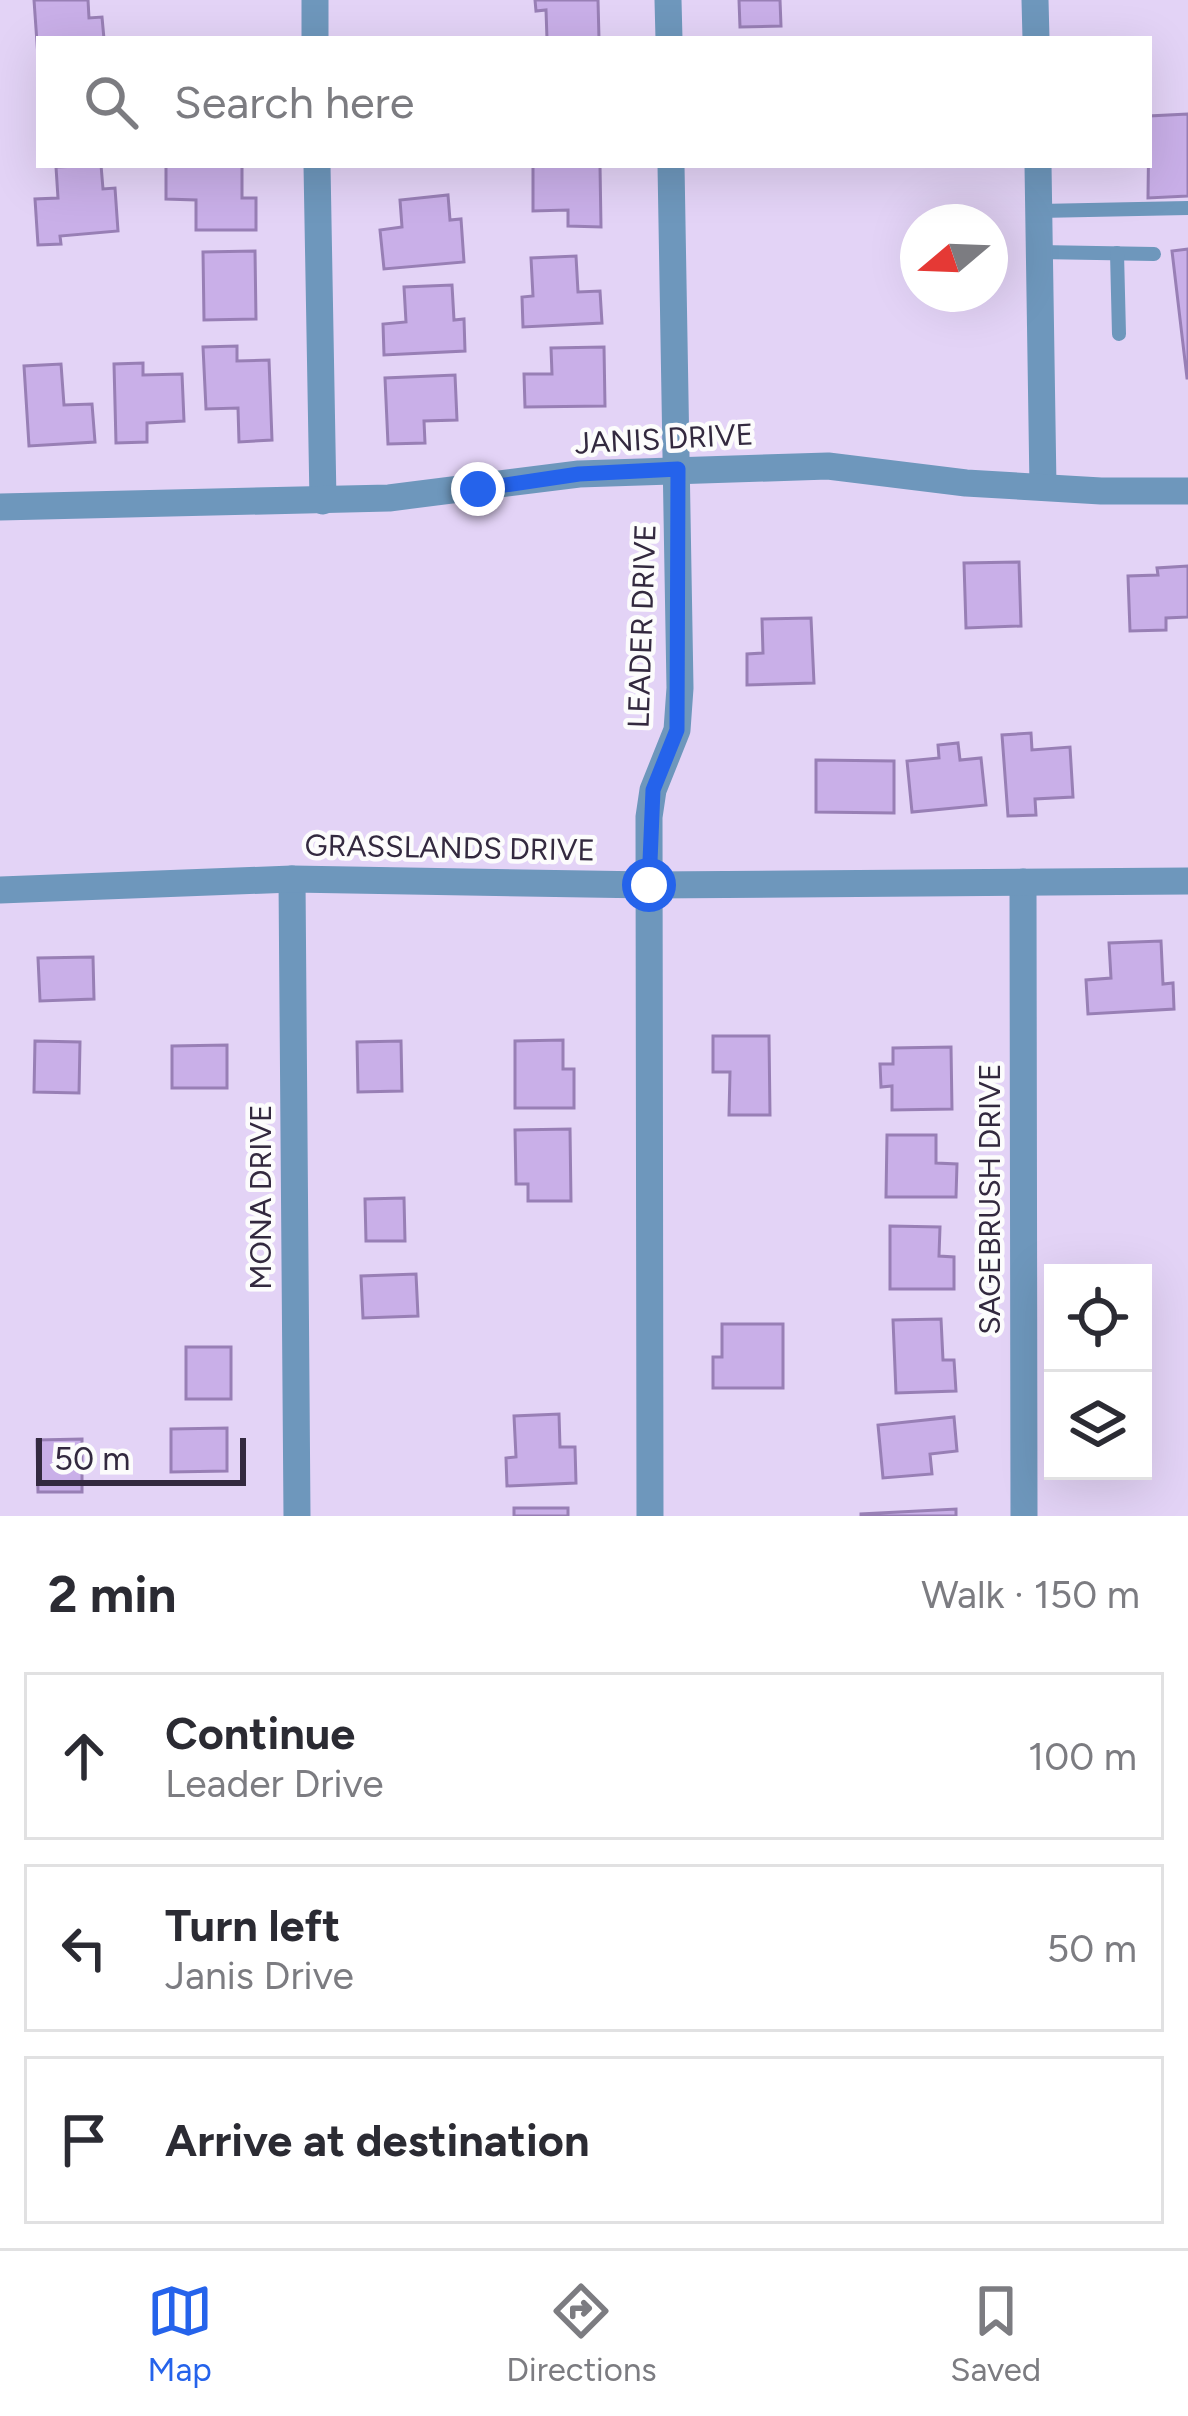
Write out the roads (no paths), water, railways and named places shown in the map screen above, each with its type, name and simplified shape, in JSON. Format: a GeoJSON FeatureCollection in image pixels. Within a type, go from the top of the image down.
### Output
{"type":"FeatureCollection","features":[{"type":"Feature","properties":{"kind":"street"},"geometry":{"type":"LineString","coordinates":[[315,0],[315,36]]}},
{"type":"Feature","properties":{"kind":"street"},"geometry":{"type":"LineString","coordinates":[[668,0],[669,36]]}},
{"type":"Feature","properties":{"kind":"street"},"geometry":{"type":"LineString","coordinates":[[1035,0],[1036,36]]}},
{"type":"Feature","properties":{"kind":"street"},"geometry":{"type":"LineString","coordinates":[[317,168],[323,501]]}},
{"type":"Feature","properties":{"kind":"street","name":"LEADER DRIVE"},"geometry":{"type":"LineString","coordinates":[[650,1516],[649,885],[653,790],[677,730],[678,469],[671,168]]}},
{"type":"Feature","properties":{"kind":"street"},"geometry":{"type":"LineString","coordinates":[[1038,168],[1043,487]]}},
{"type":"Feature","properties":{"kind":"street","name":"JANIS DRIVE"},"geometry":{"type":"LineString","coordinates":[[0,507],[323,501],[478,489],[579,474],[828,466],[966,483],[1101,491],[1188,490]]}},
{"type":"Feature","properties":{"kind":"street","name":"GRASSLANDS DRIVE"},"geometry":{"type":"LineString","coordinates":[[0,890],[292,878],[649,885],[1188,881]]}},
{"type":"Feature","properties":{"kind":"street","name":"MONA DRIVE"},"geometry":{"type":"LineString","coordinates":[[292,878],[297,1516]]}},
{"type":"Feature","properties":{"kind":"street","name":"SAGEBRUSH DRIVE"},"geometry":{"type":"LineString","coordinates":[[1023,882],[1024,1516]]}},
{"type":"Feature","properties":{"kind":"lane"},"geometry":{"type":"LineString","coordinates":[[1039,212],[1188,208]]}},
{"type":"Feature","properties":{"kind":"lane"},"geometry":{"type":"LineString","coordinates":[[1039,252],[1154,254]]}},
{"type":"Feature","properties":{"kind":"lane"},"geometry":{"type":"LineString","coordinates":[[1117,253],[1119,334]]}}]}
